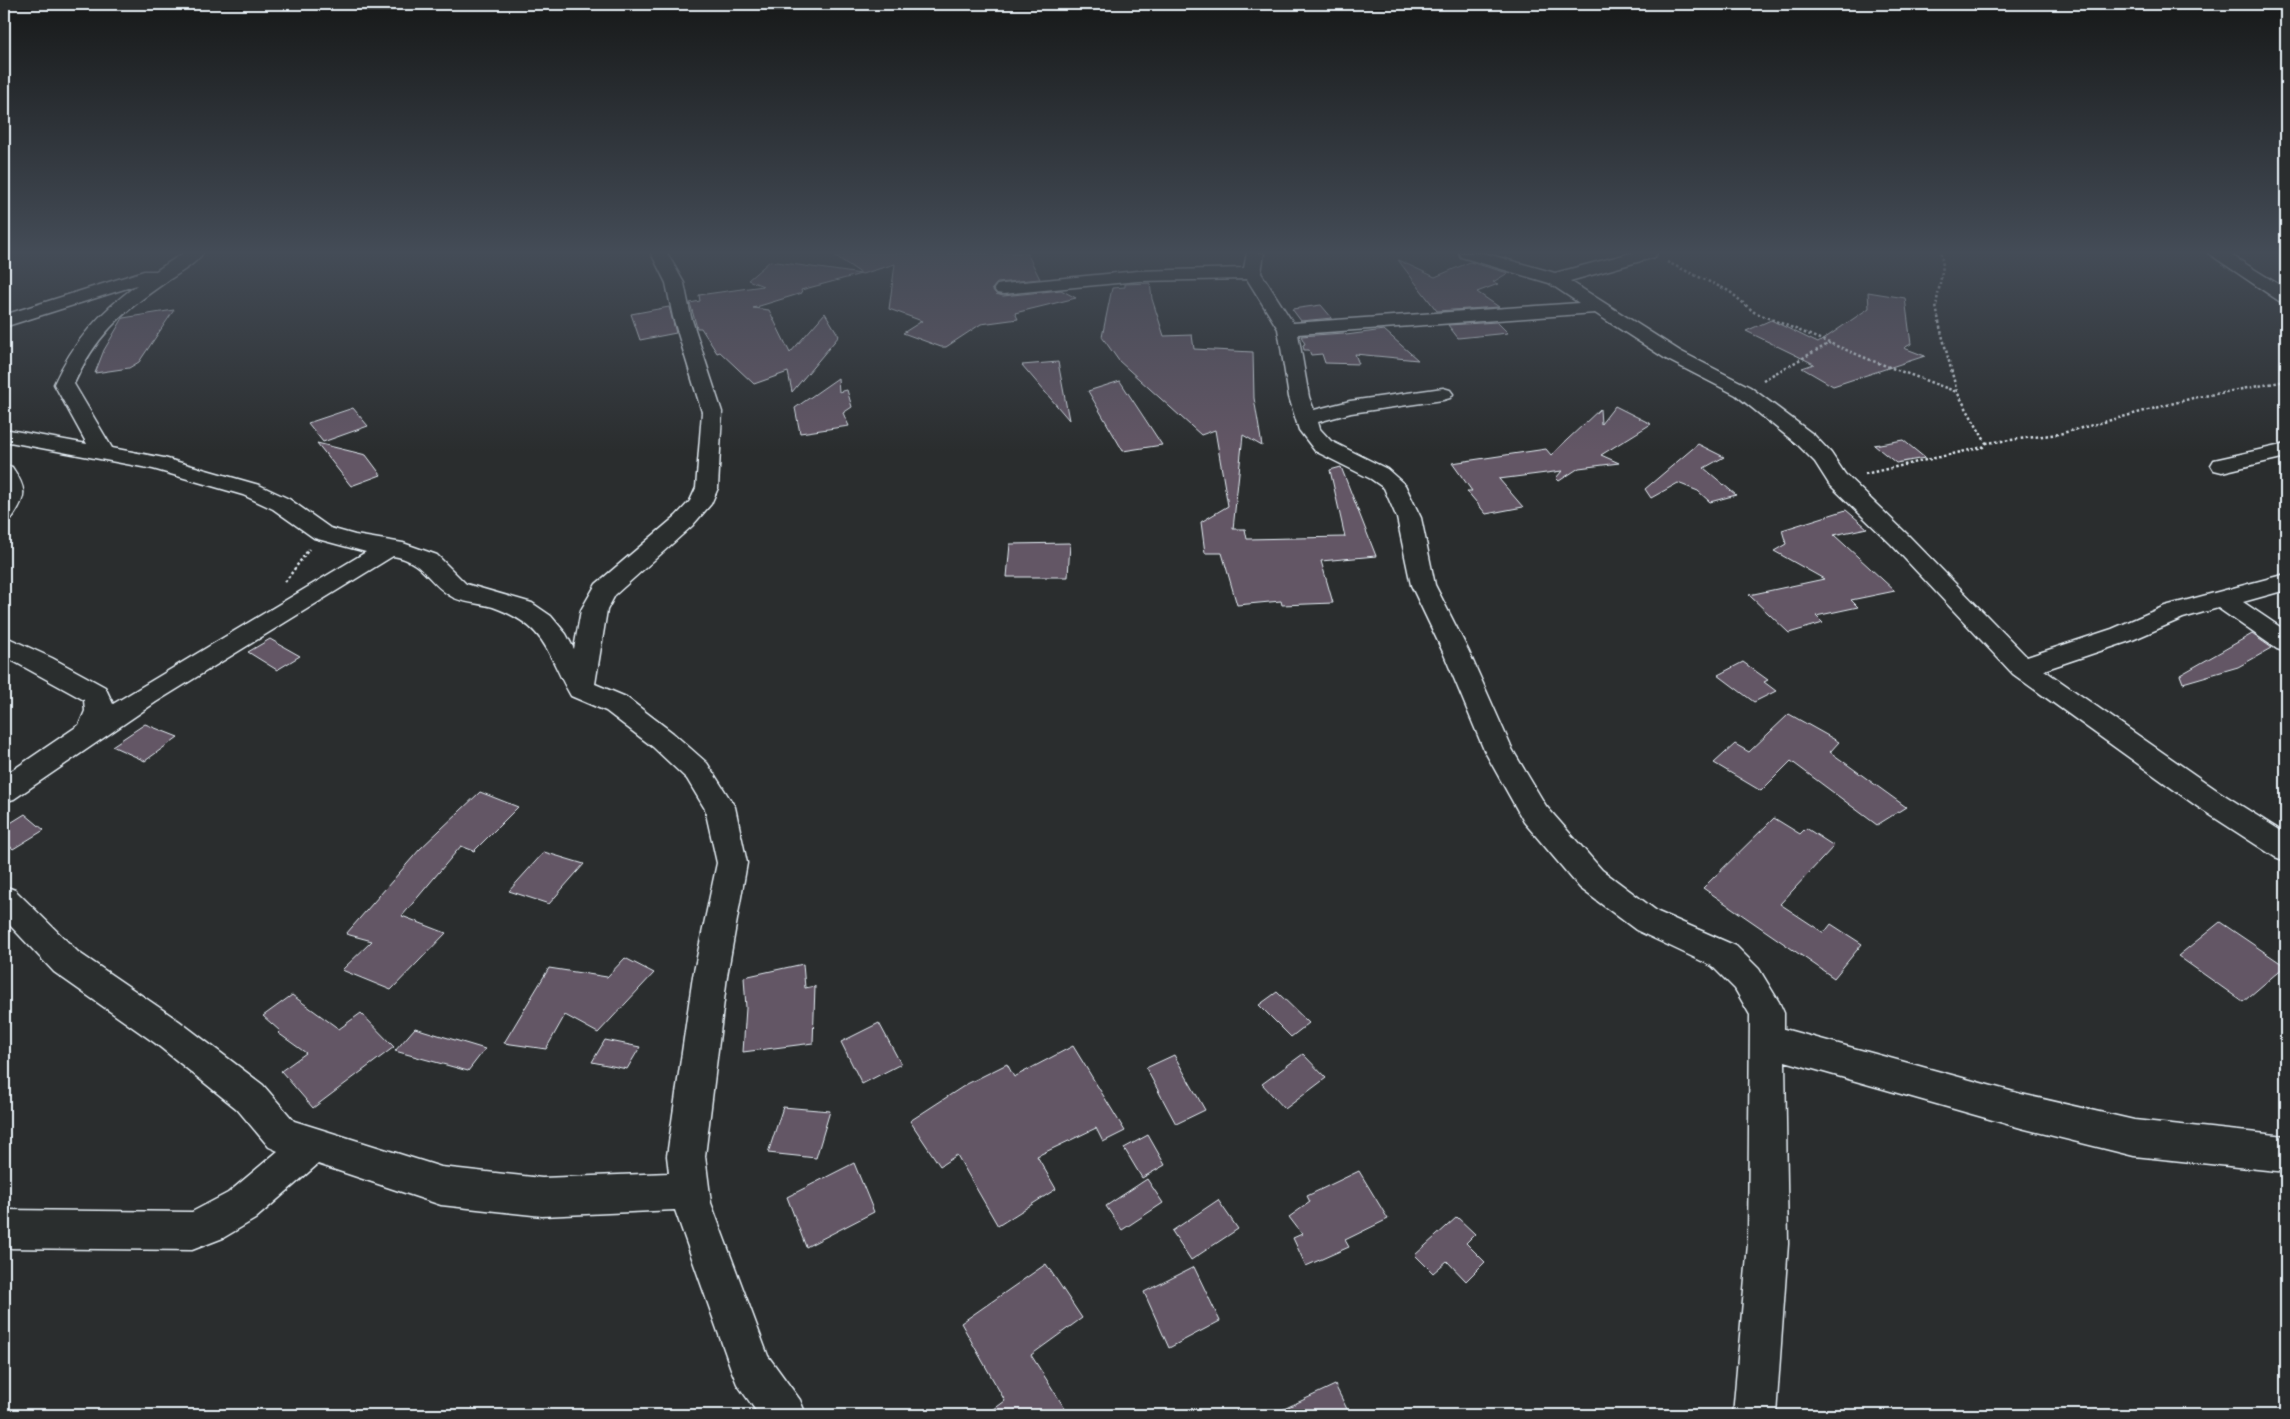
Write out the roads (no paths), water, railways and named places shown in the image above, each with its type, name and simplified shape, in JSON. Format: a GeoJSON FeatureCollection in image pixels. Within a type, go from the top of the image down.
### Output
{"type":"FeatureCollection","features":[{"type":"Feature","properties":{"kind":"street"},"geometry":{"type":"LineString","coordinates":[[103,452],[74,405],[64,384],[68,370],[75,358],[107,319]]}},
{"type":"Feature","properties":{"kind":"street"},"geometry":{"type":"LineString","coordinates":[[581,689],[594,610],[605,590],[684,521],[700,504],[706,488],[712,412],[683,319]]}},
{"type":"Feature","properties":{"kind":"street"},"geometry":{"type":"LineString","coordinates":[[1283,319],[1288,329],[1299,397],[1310,430],[1323,446],[1379,474],[1394,485],[1409,518],[1424,585],[1456,652],[1498,750],[1535,814],[1591,878],[1647,920],[1724,956],[1747,979],[1767,1013],[1768,1244],[1754,1415]]}},
{"type":"Feature","properties":{"kind":"street"},"geometry":{"type":"LineString","coordinates":[[1288,329],[1390,319]]}},
{"type":"Feature","properties":{"kind":"street"},"geometry":{"type":"LineString","coordinates":[[1616,319],[1673,355],[1743,391],[1806,440],[1823,458],[1837,479],[1899,539],[2022,668],[2208,799],[2286,849]]}},
{"type":"Feature","properties":{"kind":"street"},"geometry":{"type":"LineString","coordinates":[[1306,418],[1350,406],[1443,394]]}},
{"type":"Feature","properties":{"kind":"street"},"geometry":{"type":"LineString","coordinates":[[9,438],[103,452],[156,463],[250,490],[281,504],[322,532],[352,542],[403,550],[428,560],[458,590],[492,598],[523,609],[542,622],[557,640],[581,689],[616,704],[663,740],[697,771],[720,807],[732,863],[710,976],[686,1156],[690,1191],[692,1203],[752,1369],[785,1415]]}},
{"type":"Feature","properties":{"kind":"street"},"geometry":{"type":"LineString","coordinates":[[2222,464],[2286,451]]}},
{"type":"Feature","properties":{"kind":"street"},"geometry":{"type":"LineString","coordinates":[[4,472],[14,486],[12,498],[4,513]]}},
{"type":"Feature","properties":{"kind":"street"},"geometry":{"type":"LineString","coordinates":[[4,791],[91,729],[199,661],[391,548]]}},
{"type":"Feature","properties":{"kind":"street"},"geometry":{"type":"LineString","coordinates":[[2022,668],[2112,638],[2174,612],[2286,582]]}},
{"type":"Feature","properties":{"kind":"street"},"geometry":{"type":"LineString","coordinates":[[2222,599],[2286,643]]}},
{"type":"Feature","properties":{"kind":"street"},"geometry":{"type":"LineString","coordinates":[[4,645],[43,664],[95,694],[100,701],[100,708],[91,729]]}},
{"type":"Feature","properties":{"kind":"street"},"geometry":{"type":"LineString","coordinates":[[4,899],[66,962],[167,1032],[250,1097],[282,1135],[441,1186],[542,1197],[690,1191]]}},
{"type":"Feature","properties":{"kind":"street"},"geometry":{"type":"LineString","coordinates":[[1767,1040],[2021,1111],[2134,1138],[2286,1154]]}},
{"type":"Feature","properties":{"kind":"street"},"geometry":{"type":"LineString","coordinates":[[4,1229],[192,1231],[212,1225],[232,1214],[312,1144]]}}]}
